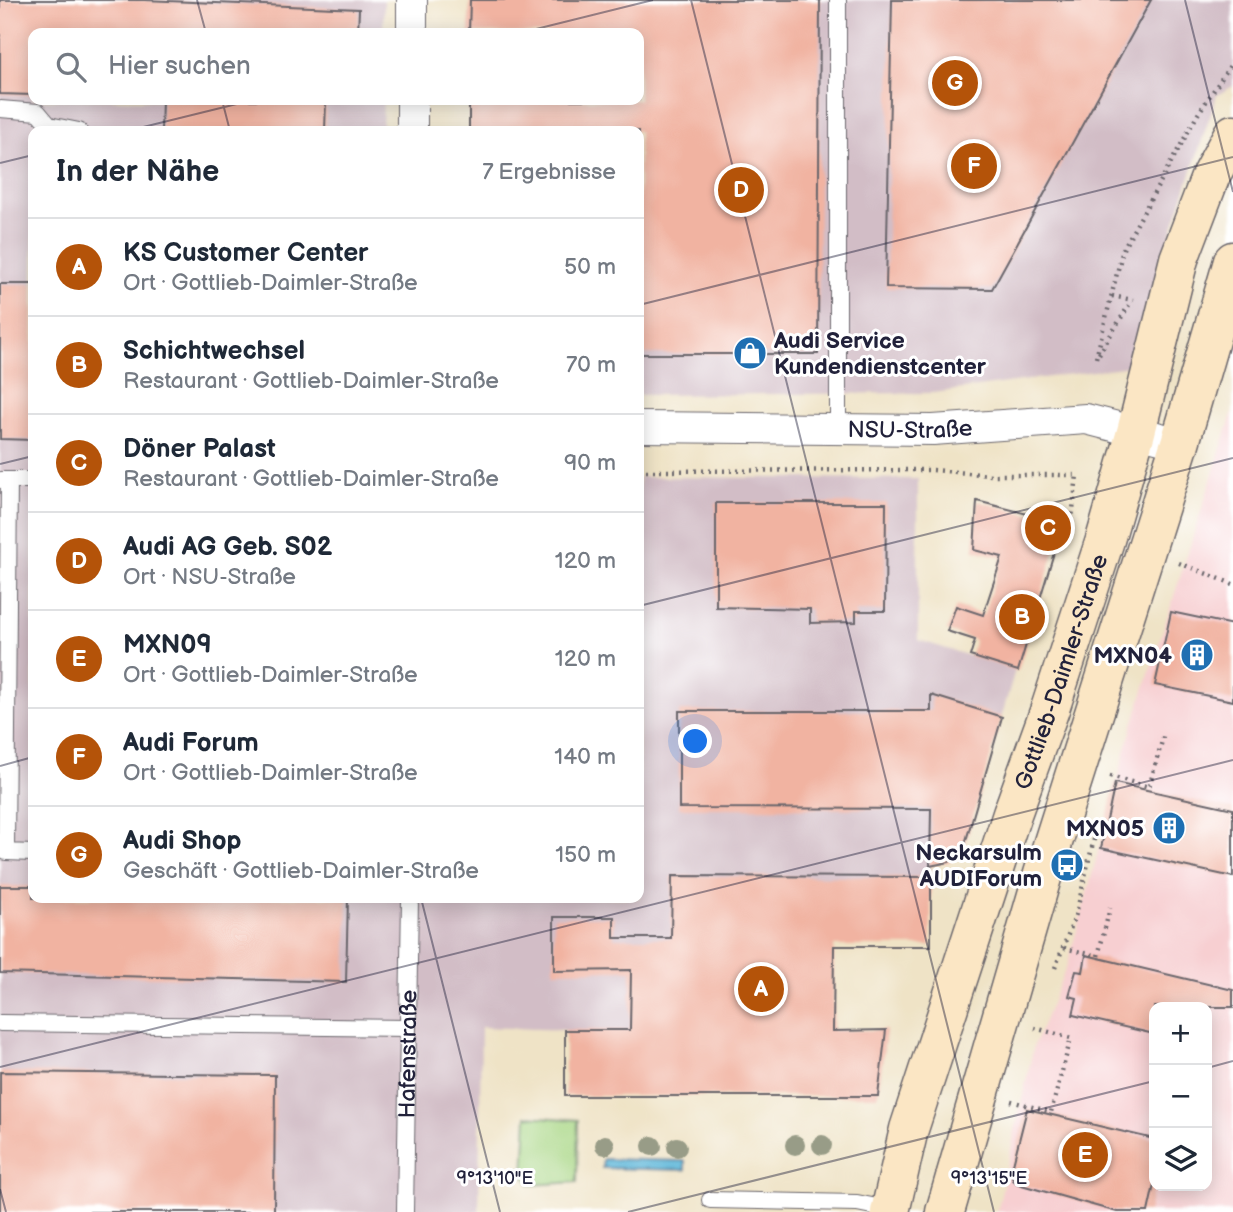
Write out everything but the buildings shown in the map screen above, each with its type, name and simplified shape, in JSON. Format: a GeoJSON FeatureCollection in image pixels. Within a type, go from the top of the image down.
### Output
{"type":"FeatureCollection","features":[{"type":"Feature","properties":{"kind":"main road","name":"Gottlieb-Daimler-Straße"},"geometry":{"type":"LineString","coordinates":[[895,1211],[909,1129],[1105,540],[1136,432],[1178,259],[1211,175],[1233,134]]}},
{"type":"Feature","properties":{"kind":"main road","name":"Gottlieb-Daimler-Straße"},"geometry":{"type":"LineString","coordinates":[[945,1212],[1043,874],[1180,443],[1231,268]]}},
{"type":"Feature","properties":{"kind":"street"},"geometry":{"type":"LineString","coordinates":[[412,0],[412,28]]}},
{"type":"Feature","properties":{"kind":"street"},"geometry":{"type":"LineString","coordinates":[[412,105],[412,126]]}},
{"type":"Feature","properties":{"kind":"street","name":"NSU-Straße"},"geometry":{"type":"LineString","coordinates":[[644,428],[933,430],[1086,419],[1180,443]]}},
{"type":"Feature","properties":{"kind":"lane"},"geometry":{"type":"LineString","coordinates":[[838,0],[838,429]]}},
{"type":"Feature","properties":{"kind":"lane"},"geometry":{"type":"LineString","coordinates":[[0,109],[37,112],[49,125],[54,126]]}},
{"type":"Feature","properties":{"kind":"lane"},"geometry":{"type":"LineString","coordinates":[[28,480],[4,480],[6,852],[28,853]]}},
{"type":"Feature","properties":{"kind":"lane","name":"Hafenstraße"},"geometry":{"type":"LineString","coordinates":[[405,1212],[410,903]]}},
{"type":"Feature","properties":{"kind":"lane"},"geometry":{"type":"LineString","coordinates":[[0,1023],[408,1028]]}},
{"type":"Feature","properties":{"kind":"lane"},"geometry":{"type":"LineString","coordinates":[[710,1200],[857,1203],[895,1211]]}},
{"type":"Feature","properties":{"kind":"path"},"geometry":{"type":"LineString","coordinates":[[1135,290],[1133,300],[1096,358],[1123,249],[1198,114],[1233,61]]}},
{"type":"Feature","properties":{"kind":"path"},"geometry":{"type":"LineString","coordinates":[[1112,296],[1133,300]]}},
{"type":"Feature","properties":{"kind":"path"},"geometry":{"type":"LineString","coordinates":[[644,471],[933,470],[991,475],[1077,475],[1071,530]]}},
{"type":"Feature","properties":{"kind":"path"},"geometry":{"type":"LineString","coordinates":[[1174,561],[1233,584]]}},
{"type":"Feature","properties":{"kind":"path"},"geometry":{"type":"LineString","coordinates":[[1106,775],[1149,787],[1164,734]]}},
{"type":"Feature","properties":{"kind":"path"},"geometry":{"type":"LineString","coordinates":[[1065,948],[1098,956],[1110,908]]}},
{"type":"Feature","properties":{"kind":"path"},"geometry":{"type":"LineString","coordinates":[[1006,1100],[1051,1112],[1071,1038],[1027,1026]]}},
{"type":"Feature","properties":{"kind":"shaded area"},"geometry":{"type":"Polygon","coordinates":[[[0,0],[384,0],[383,28],[28,28],[28,105],[383,105],[382,126],[28,126],[28,903],[644,903],[644,477],[918,479],[918,640],[1015,670],[965,844],[955,859],[931,863],[931,946],[834,946],[833,1030],[886,1030],[878,1096],[565,1096],[565,1030],[481,1027],[479,1212],[0,1212],[0,0]]]}},
{"type":"Feature","properties":{"kind":"shaded area"},"geometry":{"type":"Polygon","coordinates":[[[470,0],[1233,0],[1233,86],[1217,95],[1130,366],[934,393],[644,395],[644,126],[469,126],[469,105],[644,105],[644,28],[469,28],[470,0]]]}},
{"type":"Feature","properties":{"kind":"shaded area"},"geometry":{"type":"Polygon","coordinates":[[[1233,411],[1233,1212],[997,1212],[1034,1045],[1068,963],[1129,737],[1233,411]]]}},
{"type":"Feature","properties":{"kind":"green space"},"geometry":{"type":"Polygon","coordinates":[[[527,1116],[578,1120],[577,1182],[531,1185],[524,1176],[527,1116]]]}},
{"type":"Feature","properties":{"kind":"water"},"geometry":{"type":"Polygon","coordinates":[[[603,1159],[685,1161],[685,1170],[602,1168],[603,1159]]]}},
{"type":"Feature","properties":{"kind":"place","name":"Audi Shop"},"geometry":{"type":"Point","coordinates":[955,83]}},
{"type":"Feature","properties":{"kind":"place","name":"Audi Forum"},"geometry":{"type":"Point","coordinates":[974,166]}},
{"type":"Feature","properties":{"kind":"place","name":"Audi AG Geb. S02"},"geometry":{"type":"Point","coordinates":[741,190]}},
{"type":"Feature","properties":{"kind":"place","name":"Audi Service Kundendienstcenter"},"geometry":{"type":"Point","coordinates":[750,353]}},
{"type":"Feature","properties":{"kind":"place","name":"Döner Palast"},"geometry":{"type":"Point","coordinates":[1048,528]}},
{"type":"Feature","properties":{"kind":"place","name":"Schichtwechsel"},"geometry":{"type":"Point","coordinates":[1022,617]}},
{"type":"Feature","properties":{"kind":"place","name":"MXN04"},"geometry":{"type":"Point","coordinates":[1197,655]}},
{"type":"Feature","properties":{"kind":"place","name":"MXN05"},"geometry":{"type":"Point","coordinates":[1169,828]}},
{"type":"Feature","properties":{"kind":"place","name":"Neckarsulm AUDIForum"},"geometry":{"type":"Point","coordinates":[1067,865]}},
{"type":"Feature","properties":{"kind":"place","name":"KS Customer Center"},"geometry":{"type":"Point","coordinates":[761,989]}},
{"type":"Feature","properties":{"kind":"place","name":"MXN09"},"geometry":{"type":"Point","coordinates":[1085,1155]}}]}
